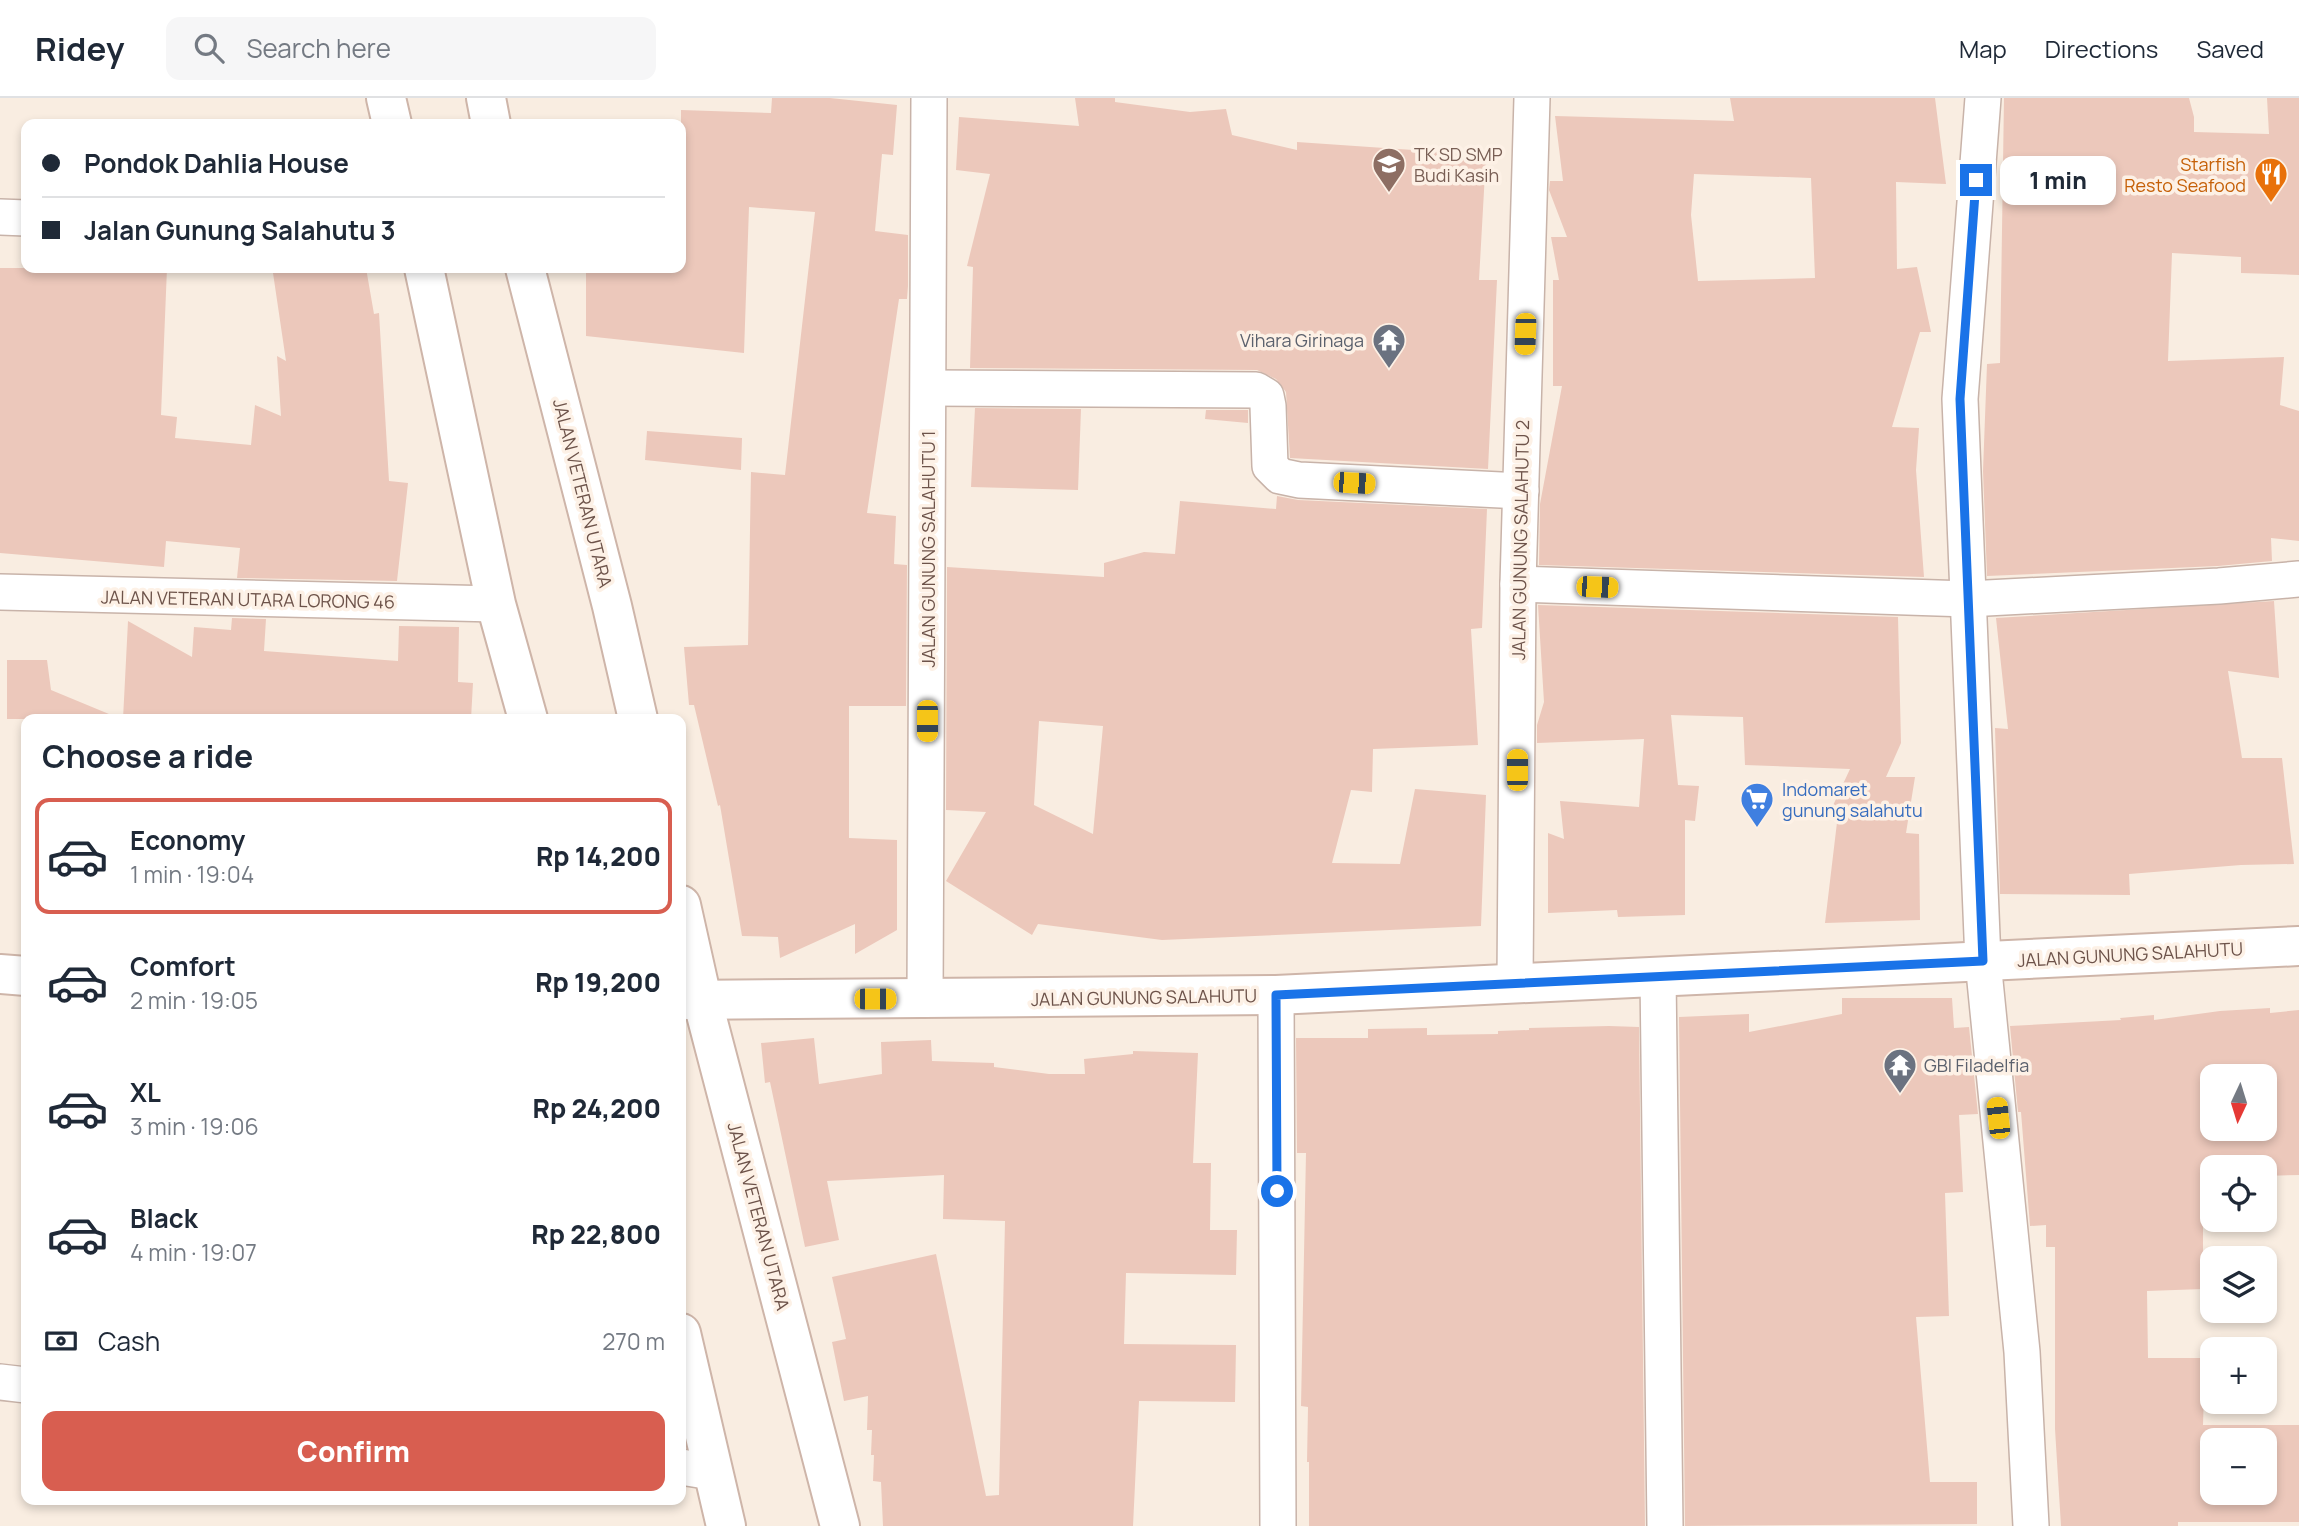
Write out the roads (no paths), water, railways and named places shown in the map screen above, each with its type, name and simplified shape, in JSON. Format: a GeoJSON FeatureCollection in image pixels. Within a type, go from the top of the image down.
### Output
{"type":"FeatureCollection","features":[{"type":"Feature","properties":{"kind":"main road"},"geometry":{"type":"LineString","coordinates":[[386,98],[391,119]]}},
{"type":"Feature","properties":{"kind":"main road"},"geometry":{"type":"LineString","coordinates":[[486,98],[490,119]]}},
{"type":"Feature","properties":{"kind":"main road"},"geometry":{"type":"LineString","coordinates":[[425,273],[496,604],[526,714]]}},
{"type":"Feature","properties":{"kind":"main road","name":"JALAN VETERAN UTARA"},"geometry":{"type":"LineString","coordinates":[[526,273],[612,606],[637,714]]}},
{"type":"Feature","properties":{"kind":"main road","name":"JALAN GUNUNG SALAHUTU"},"geometry":{"type":"LineString","coordinates":[[691,999],[1276,995],[2299,946]]}},
{"type":"Feature","properties":{"kind":"main road","name":"JALAN VETERAN UTARA"},"geometry":{"type":"LineString","coordinates":[[686,952],[691,999],[841,1526]]}},
{"type":"Feature","properties":{"kind":"main road"},"geometry":{"type":"LineString","coordinates":[[0,974],[21,976]]}},
{"type":"Feature","properties":{"kind":"main road"},"geometry":{"type":"LineString","coordinates":[[686,1378],[696,1469],[726,1526]]}},
{"type":"Feature","properties":{"kind":"street","name":"JALAN GUNUNG SALAHUTU 1"},"geometry":{"type":"LineString","coordinates":[[925,999],[929,98]]}},
{"type":"Feature","properties":{"kind":"street","name":"JALAN GUNUNG SALAHUTU 2"},"geometry":{"type":"LineString","coordinates":[[1515,983],[1518,584],[1532,98]]}},
{"type":"Feature","properties":{"kind":"street"},"geometry":{"type":"LineString","coordinates":[[1983,98],[1960,399],[1983,961],[2022,1352],[2031,1526]]}},
{"type":"Feature","properties":{"kind":"street"},"geometry":{"type":"LineString","coordinates":[[0,218],[21,218]]}},
{"type":"Feature","properties":{"kind":"street"},"geometry":{"type":"LineString","coordinates":[[929,387],[1256,390],[1266,396],[1270,466],[1280,476],[1299,480],[1521,491]]}},
{"type":"Feature","properties":{"kind":"street"},"geometry":{"type":"LineString","coordinates":[[1518,584],[1968,599],[2219,586],[2299,579]]}},
{"type":"Feature","properties":{"kind":"street","name":"JALAN VETERAN UTARA LORONG 46"},"geometry":{"type":"LineString","coordinates":[[0,593],[496,604]]}},
{"type":"Feature","properties":{"kind":"street"},"geometry":{"type":"LineString","coordinates":[[1658,976],[1665,1526]]}},
{"type":"Feature","properties":{"kind":"street"},"geometry":{"type":"LineString","coordinates":[[1276,995],[1278,1526]]}},
{"type":"Feature","properties":{"kind":"street"},"geometry":{"type":"LineString","coordinates":[[0,1382],[21,1384]]}},
{"type":"Feature","properties":{"kind":"place","name":"TK SD SMP Budi Kasih"},"geometry":{"type":"Point","coordinates":[1389,194]}},
{"type":"Feature","properties":{"kind":"place","name":"Starfish Resto Seafood"},"geometry":{"type":"Point","coordinates":[2271,204]}},
{"type":"Feature","properties":{"kind":"place","name":"Vihara Girinaga"},"geometry":{"type":"Point","coordinates":[1389,370]}},
{"type":"Feature","properties":{"kind":"place","name":"Indomaret gunung salahutu"},"geometry":{"type":"Point","coordinates":[1757,829]}},
{"type":"Feature","properties":{"kind":"place","name":"GBI Filadelfia"},"geometry":{"type":"Point","coordinates":[1900,1095]}}]}
